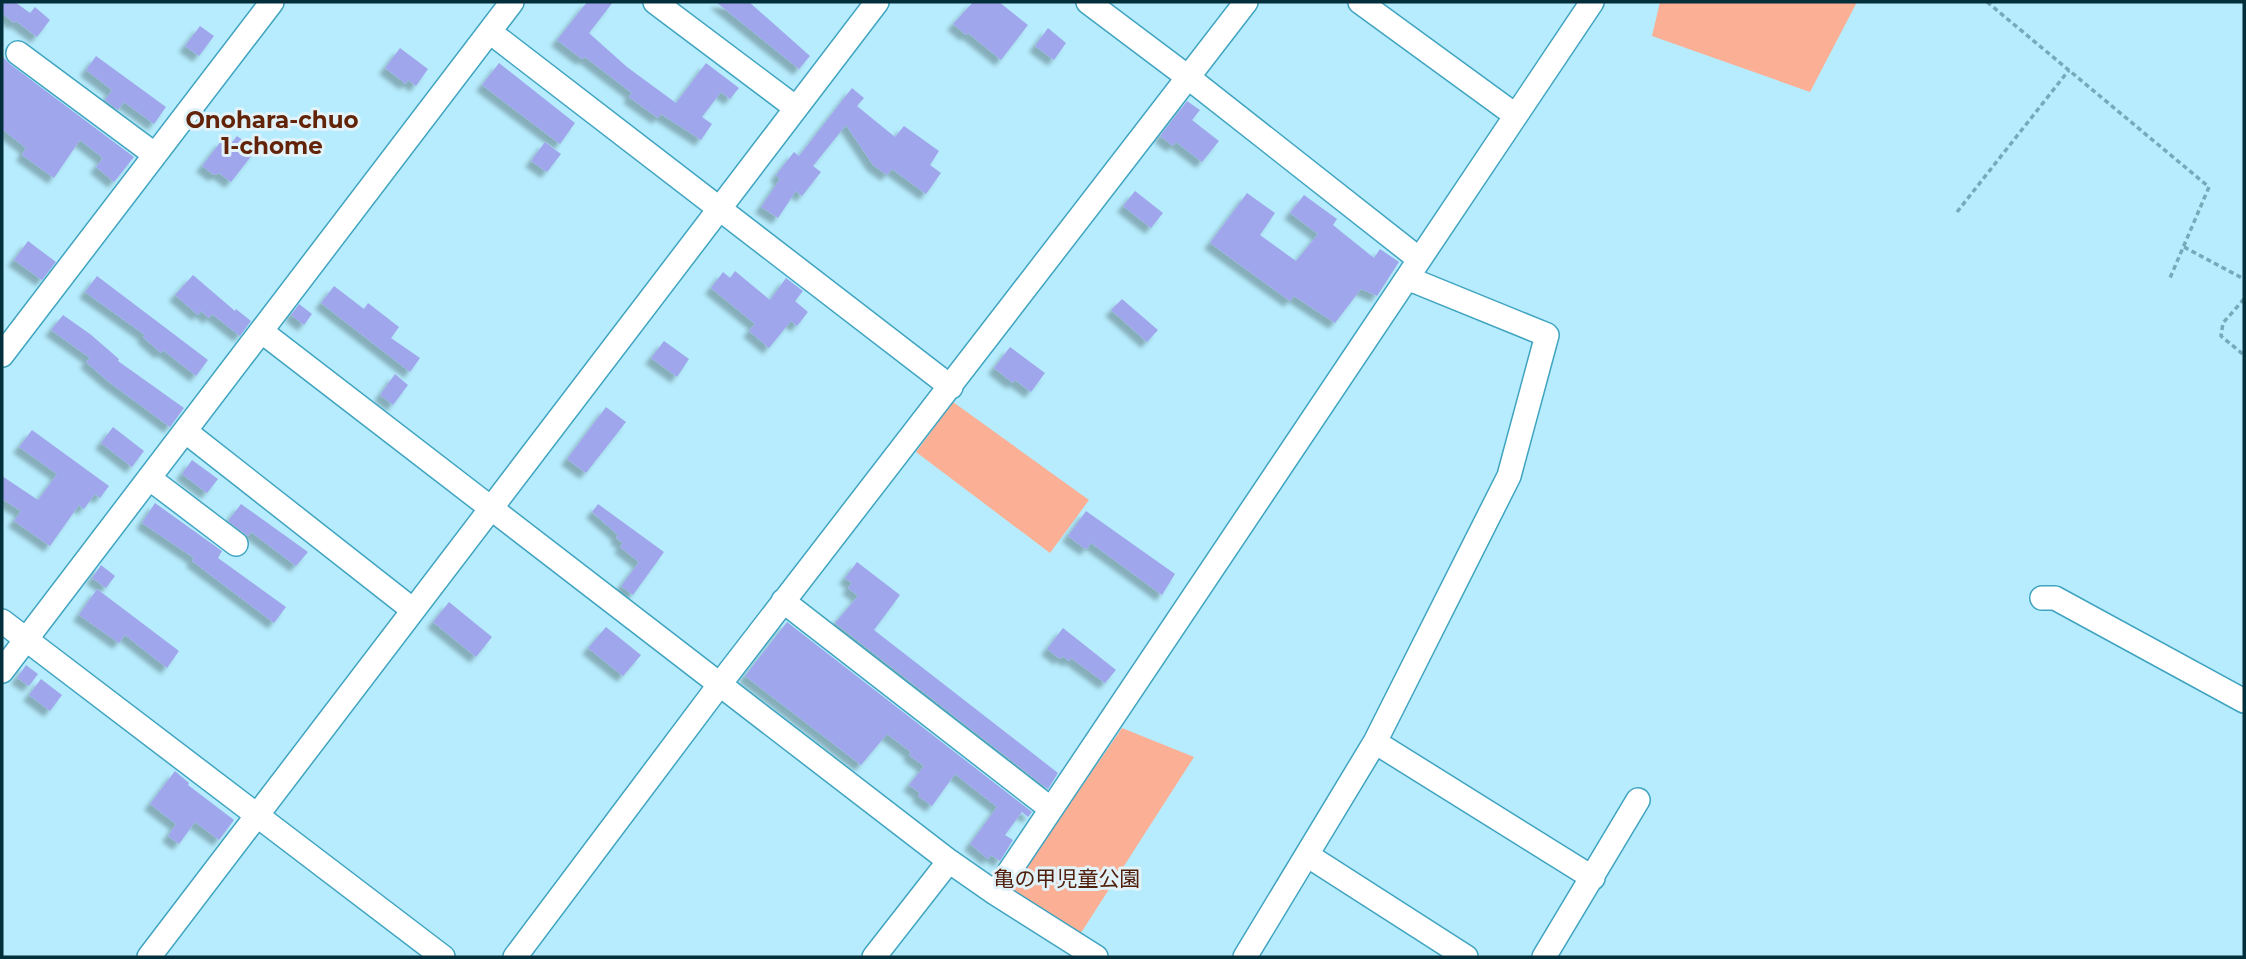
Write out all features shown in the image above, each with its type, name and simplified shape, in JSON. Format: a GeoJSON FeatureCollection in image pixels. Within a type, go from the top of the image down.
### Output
{"type":"FeatureCollection","features":[{"type":"Feature","properties":{"kind":"street"},"geometry":{"type":"LineString","coordinates":[[2,355],[272,2]]}},
{"type":"Feature","properties":{"kind":"street"},"geometry":{"type":"LineString","coordinates":[[2,671],[512,2]]}},
{"type":"Feature","properties":{"kind":"street"},"geometry":{"type":"LineString","coordinates":[[655,2],[796,108]]}},
{"type":"Feature","properties":{"kind":"street"},"geometry":{"type":"LineString","coordinates":[[149,957],[877,2]]}},
{"type":"Feature","properties":{"kind":"street"},"geometry":{"type":"LineString","coordinates":[[1088,2],[1189,78],[1413,268],[1547,335],[1509,476],[1375,743],[1245,957]]}},
{"type":"Feature","properties":{"kind":"street"},"geometry":{"type":"LineString","coordinates":[[515,957],[783,601],[1246,2]]}},
{"type":"Feature","properties":{"kind":"street"},"geometry":{"type":"LineString","coordinates":[[1360,2],[1515,115]]}},
{"type":"Feature","properties":{"kind":"street"},"geometry":{"type":"LineString","coordinates":[[995,893],[1592,2]]}},
{"type":"Feature","properties":{"kind":"street"},"geometry":{"type":"LineString","coordinates":[[489,32],[951,387]]}},
{"type":"Feature","properties":{"kind":"street"},"geometry":{"type":"LineString","coordinates":[[19,53],[154,155]]}},
{"type":"Feature","properties":{"kind":"street"},"geometry":{"type":"LineString","coordinates":[[261,331],[949,861],[1096,957]]}},
{"type":"Feature","properties":{"kind":"street"},"geometry":{"type":"LineString","coordinates":[[186,431],[413,610]]}},
{"type":"Feature","properties":{"kind":"street"},"geometry":{"type":"LineString","coordinates":[[149,478],[236,544]]}},
{"type":"Feature","properties":{"kind":"street"},"geometry":{"type":"LineString","coordinates":[[2042,598],[2055,598],[2244,701]]}},
{"type":"Feature","properties":{"kind":"street"},"geometry":{"type":"LineString","coordinates":[[783,601],[1051,809]]}},
{"type":"Feature","properties":{"kind":"street"},"geometry":{"type":"LineString","coordinates":[[2,621],[443,957]]}},
{"type":"Feature","properties":{"kind":"street"},"geometry":{"type":"LineString","coordinates":[[1375,743],[1593,878]]}},
{"type":"Feature","properties":{"kind":"street"},"geometry":{"type":"LineString","coordinates":[[1544,957],[1638,800]]}},
{"type":"Feature","properties":{"kind":"street"},"geometry":{"type":"LineString","coordinates":[[1307,855],[1466,957]]}},
{"type":"Feature","properties":{"kind":"street"},"geometry":{"type":"LineString","coordinates":[[874,957],[949,861]]}},
{"type":"Feature","properties":{"kind":"path"},"geometry":{"type":"LineString","coordinates":[[1987,2],[2209,187],[2170,278]]}},
{"type":"Feature","properties":{"kind":"path"},"geometry":{"type":"LineString","coordinates":[[1957,212],[2069,70]]}},
{"type":"Feature","properties":{"kind":"path"},"geometry":{"type":"LineString","coordinates":[[2184,247],[2244,279]]}},
{"type":"Feature","properties":{"kind":"path"},"geometry":{"type":"LineString","coordinates":[[2244,299],[2223,323],[2221,336],[2244,355]]}},
{"type":"Feature","properties":{"kind":"green space"},"geometry":{"type":"Polygon","coordinates":[[[1660,2],[1857,2],[1810,92],[1652,36],[1660,2]]]}},
{"type":"Feature","properties":{"kind":"green space"},"geometry":{"type":"Polygon","coordinates":[[[953,402],[1089,500],[1050,553],[916,452],[953,402]]]}},
{"type":"Feature","properties":{"kind":"green space","name":"亀の甲児童公園"},"geometry":{"type":"Polygon","coordinates":[[[1122,728],[1194,757],[1079,936],[1009,892],[1122,728]]]}},
{"type":"Feature","properties":{"kind":"building"},"geometry":{"type":"Polygon","coordinates":[[[2,2],[15,2],[30,13],[35,7],[50,20],[37,37],[2,13],[2,2]]]}},
{"type":"Feature","properties":{"kind":"building"},"geometry":{"type":"Polygon","coordinates":[[[587,2],[613,2],[589,33],[627,67],[676,103],[706,63],[739,88],[730,99],[721,92],[702,117],[712,124],[701,140],[661,114],[658,118],[629,97],[632,93],[585,57],[582,59],[557,40],[587,2]]]}},
{"type":"Feature","properties":{"kind":"building"},"geometry":{"type":"Polygon","coordinates":[[[716,2],[749,2],[810,56],[799,69],[716,2]]]}},
{"type":"Feature","properties":{"kind":"building"},"geometry":{"type":"Polygon","coordinates":[[[973,2],[999,2],[1028,25],[1001,60],[953,24],[973,2]]]}},
{"type":"Feature","properties":{"kind":"building"},"geometry":{"type":"Polygon","coordinates":[[[200,26],[214,36],[199,56],[185,46],[200,26]]]}},
{"type":"Feature","properties":{"kind":"building"},"geometry":{"type":"Polygon","coordinates":[[[1048,28],[1066,43],[1054,60],[1035,46],[1048,28]]]}},
{"type":"Feature","properties":{"kind":"building"},"geometry":{"type":"Polygon","coordinates":[[[400,48],[428,69],[416,86],[408,80],[406,84],[385,68],[400,48]]]}},
{"type":"Feature","properties":{"kind":"building"},"geometry":{"type":"Polygon","coordinates":[[[2,56],[134,157],[114,182],[96,167],[103,158],[80,140],[54,178],[22,155],[26,148],[2,129],[2,56]]]}},
{"type":"Feature","properties":{"kind":"building"},"geometry":{"type":"Polygon","coordinates":[[[96,56],[166,107],[154,124],[124,102],[118,110],[105,100],[112,90],[86,70],[96,56]]]}},
{"type":"Feature","properties":{"kind":"building"},"geometry":{"type":"Polygon","coordinates":[[[499,63],[575,123],[560,144],[482,85],[499,63]]]}},
{"type":"Feature","properties":{"kind":"building"},"geometry":{"type":"Polygon","coordinates":[[[852,88],[864,98],[857,106],[895,137],[904,126],[939,151],[930,165],[941,173],[926,194],[892,169],[887,175],[873,165],[846,125],[813,166],[821,172],[802,196],[796,191],[778,218],[761,207],[780,179],[776,175],[794,152],[799,156],[852,88]]]}},
{"type":"Feature","properties":{"kind":"building"},"geometry":{"type":"Polygon","coordinates":[[[1187,101],[1200,110],[1192,120],[1219,141],[1202,162],[1176,142],[1173,146],[1160,136],[1187,101]]]}},
{"type":"Feature","properties":{"kind":"building"},"geometry":{"type":"Polygon","coordinates":[[[237,136],[256,150],[231,182],[202,166],[222,140],[229,146],[237,136]]]}},
{"type":"Feature","properties":{"kind":"building"},"geometry":{"type":"Polygon","coordinates":[[[545,142],[561,154],[547,172],[531,161],[545,142]]]}},
{"type":"Feature","properties":{"kind":"building"},"geometry":{"type":"Polygon","coordinates":[[[1135,191],[1163,213],[1151,228],[1123,206],[1135,191]]]}},
{"type":"Feature","properties":{"kind":"building"},"geometry":{"type":"Polygon","coordinates":[[[1247,193],[1275,213],[1260,235],[1296,261],[1318,234],[1290,213],[1304,195],[1337,219],[1333,225],[1374,258],[1380,249],[1399,262],[1377,296],[1361,289],[1335,323],[1294,296],[1290,301],[1210,243],[1247,193]]]}},
{"type":"Feature","properties":{"kind":"building"},"geometry":{"type":"Polygon","coordinates":[[[28,241],[56,262],[42,280],[14,260],[28,241]]]}},
{"type":"Feature","properties":{"kind":"building"},"geometry":{"type":"Polygon","coordinates":[[[735,271],[770,300],[786,278],[803,291],[795,301],[808,312],[797,326],[791,321],[769,348],[749,331],[755,324],[711,288],[723,272],[730,278],[735,271]]]}},
{"type":"Feature","properties":{"kind":"building"},"geometry":{"type":"Polygon","coordinates":[[[193,275],[235,311],[236,309],[251,321],[240,336],[212,314],[209,318],[201,311],[198,315],[175,295],[193,275]]]}},
{"type":"Feature","properties":{"kind":"building"},"geometry":{"type":"Polygon","coordinates":[[[97,276],[208,360],[196,376],[163,350],[161,353],[143,337],[145,335],[85,292],[97,276]]]}},
{"type":"Feature","properties":{"kind":"building"},"geometry":{"type":"Polygon","coordinates":[[[334,286],[364,309],[368,303],[399,327],[391,338],[420,358],[410,372],[321,303],[334,286]]]}},
{"type":"Feature","properties":{"kind":"building"},"geometry":{"type":"Polygon","coordinates":[[[1122,299],[1158,330],[1147,342],[1111,310],[1122,299]]]}},
{"type":"Feature","properties":{"kind":"building"},"geometry":{"type":"Polygon","coordinates":[[[299,304],[312,314],[304,325],[291,315],[299,304]]]}},
{"type":"Feature","properties":{"kind":"building"},"geometry":{"type":"Polygon","coordinates":[[[63,315],[90,334],[119,359],[118,361],[184,408],[170,427],[109,382],[86,362],[90,358],[51,330],[63,315]]]}},
{"type":"Feature","properties":{"kind":"building"},"geometry":{"type":"Polygon","coordinates":[[[664,341],[689,359],[677,377],[651,358],[664,341]]]}},
{"type":"Feature","properties":{"kind":"building"},"geometry":{"type":"Polygon","coordinates":[[[1010,347],[1045,373],[1031,392],[1015,380],[1013,383],[994,368],[1010,347]]]}},
{"type":"Feature","properties":{"kind":"building"},"geometry":{"type":"Polygon","coordinates":[[[395,374],[408,385],[393,405],[380,395],[395,374]]]}},
{"type":"Feature","properties":{"kind":"building"},"geometry":{"type":"Polygon","coordinates":[[[606,407],[626,422],[586,473],[567,459],[606,407]]]}},
{"type":"Feature","properties":{"kind":"building"},"geometry":{"type":"Polygon","coordinates":[[[113,427],[144,451],[132,467],[101,443],[113,427]]]}},
{"type":"Feature","properties":{"kind":"building"},"geometry":{"type":"Polygon","coordinates":[[[32,430],[109,486],[100,498],[95,494],[84,509],[79,505],[50,546],[14,521],[21,511],[2,499],[2,476],[38,500],[57,474],[19,447],[32,430]]]}},
{"type":"Feature","properties":{"kind":"building"},"geometry":{"type":"Polygon","coordinates":[[[192,460],[218,479],[207,493],[182,474],[192,460]]]}},
{"type":"Feature","properties":{"kind":"building"},"geometry":{"type":"Polygon","coordinates":[[[155,503],[222,551],[218,558],[286,607],[274,623],[192,561],[194,558],[142,523],[155,503]]]}},
{"type":"Feature","properties":{"kind":"building"},"geometry":{"type":"Polygon","coordinates":[[[241,504],[308,552],[296,566],[251,532],[248,536],[228,521],[241,504]]]}},
{"type":"Feature","properties":{"kind":"building"},"geometry":{"type":"Polygon","coordinates":[[[598,504],[664,552],[633,595],[621,586],[639,562],[620,547],[623,543],[616,538],[618,535],[592,512],[598,504]]]}},
{"type":"Feature","properties":{"kind":"building"},"geometry":{"type":"Polygon","coordinates":[[[1086,511],[1175,574],[1162,595],[1091,543],[1087,549],[1068,536],[1086,511]]]}},
{"type":"Feature","properties":{"kind":"building"},"geometry":{"type":"Polygon","coordinates":[[[857,562],[900,595],[874,630],[1058,773],[1048,789],[835,623],[858,596],[848,588],[852,583],[845,578],[857,562]]]}},
{"type":"Feature","properties":{"kind":"building"},"geometry":{"type":"Polygon","coordinates":[[[101,565],[115,576],[106,588],[92,578],[101,565]]]}},
{"type":"Feature","properties":{"kind":"building"},"geometry":{"type":"Polygon","coordinates":[[[97,589],[179,651],[167,668],[125,635],[119,643],[79,615],[97,589]]]}},
{"type":"Feature","properties":{"kind":"building"},"geometry":{"type":"Polygon","coordinates":[[[449,602],[492,637],[476,657],[433,622],[449,602]]]}},
{"type":"Feature","properties":{"kind":"building"},"geometry":{"type":"Polygon","coordinates":[[[787,622],[1032,812],[1028,817],[1022,812],[1005,835],[1013,840],[1000,861],[991,855],[988,859],[970,844],[997,807],[955,774],[932,806],[909,785],[924,766],[887,734],[861,765],[745,676],[787,622]]]}},
{"type":"Feature","properties":{"kind":"building"},"geometry":{"type":"Polygon","coordinates":[[[606,627],[641,655],[623,676],[588,648],[606,627]]]}},
{"type":"Feature","properties":{"kind":"building"},"geometry":{"type":"Polygon","coordinates":[[[1063,628],[1116,670],[1105,683],[1071,658],[1069,661],[1062,656],[1060,659],[1047,649],[1063,628]]]}},
{"type":"Feature","properties":{"kind":"building"},"geometry":{"type":"Polygon","coordinates":[[[26,665],[38,674],[29,686],[17,678],[26,665]]]}},
{"type":"Feature","properties":{"kind":"building"},"geometry":{"type":"Polygon","coordinates":[[[41,679],[62,695],[50,711],[29,695],[41,679]]]}},
{"type":"Feature","properties":{"kind":"building"},"geometry":{"type":"Polygon","coordinates":[[[175,771],[188,785],[234,820],[219,840],[195,822],[179,844],[168,836],[176,824],[150,804],[175,771]]]}},
{"type":"Feature","properties":{"kind":"district","name":"Onohara-chuo 1-chome"},"geometry":{"type":"Point","coordinates":[272,133]}}]}
